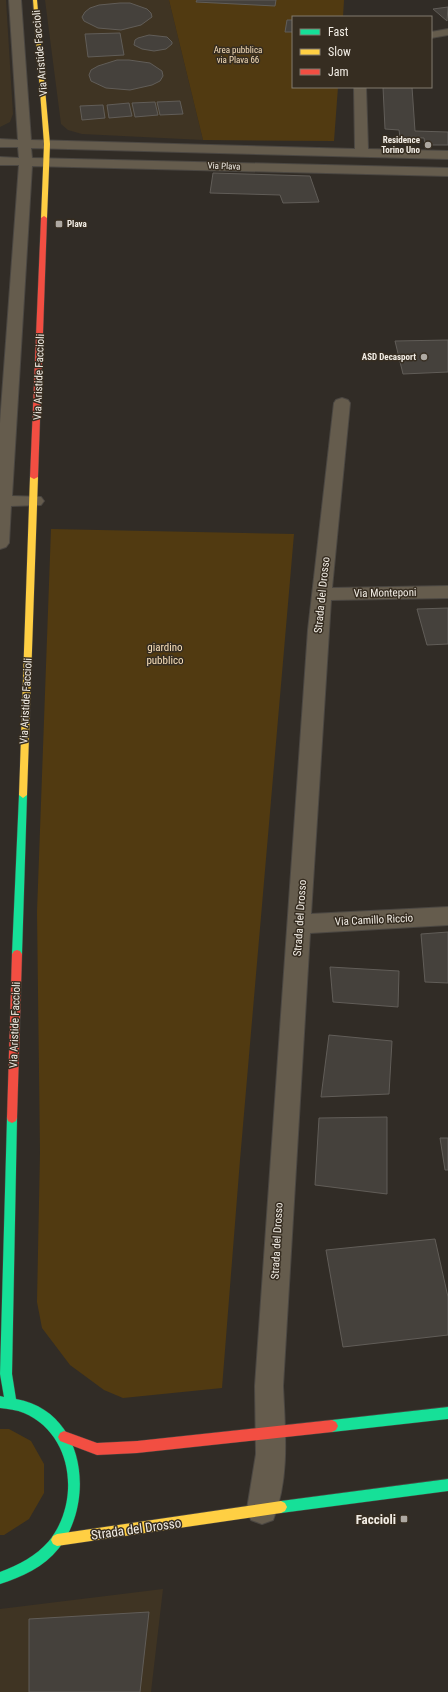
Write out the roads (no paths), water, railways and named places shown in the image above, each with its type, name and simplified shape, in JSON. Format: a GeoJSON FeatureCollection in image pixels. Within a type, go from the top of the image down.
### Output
{"type":"FeatureCollection","features":[{"type":"Feature","properties":{"kind":"street","name":"Via Aristide Faccioli"},"geometry":{"type":"LineString","coordinates":[[0,543],[1,501],[26,162],[16,0]]}},
{"type":"Feature","properties":{"kind":"street","name":"Via Aristide Faccioli"},"geometry":{"type":"LineString","coordinates":[[11,1402],[6,1374],[10,1173],[23,760],[35,501],[46,162],[48,144],[35,0]]}},
{"type":"Feature","properties":{"kind":"street"},"geometry":{"type":"LineString","coordinates":[[432,35],[448,32]]}},
{"type":"Feature","properties":{"kind":"street"},"geometry":{"type":"LineString","coordinates":[[360,88],[362,153]]}},
{"type":"Feature","properties":{"kind":"street","name":"Via Plava"},"geometry":{"type":"LineString","coordinates":[[0,143],[448,155]]}},
{"type":"Feature","properties":{"kind":"street"},"geometry":{"type":"LineString","coordinates":[[315,151],[316,169]]}},
{"type":"Feature","properties":{"kind":"street","name":"Via Plava"},"geometry":{"type":"LineString","coordinates":[[0,161],[448,172]]}},
{"type":"Feature","properties":{"kind":"street","name":"Strada del Drosso"},"geometry":{"type":"LineString","coordinates":[[262,1509],[271,1454],[269,1378],[282,1162],[300,924],[321,594],[342,403]]}},
{"type":"Feature","properties":{"kind":"street"},"geometry":{"type":"LineString","coordinates":[[1,501],[35,501]]}},
{"type":"Feature","properties":{"kind":"street","name":"Via Monteponi"},"geometry":{"type":"LineString","coordinates":[[321,594],[448,592]]}},
{"type":"Feature","properties":{"kind":"street","name":"Via Camillo Riccio"},"geometry":{"type":"LineString","coordinates":[[300,924],[448,916]]}},
{"type":"Feature","properties":{"kind":"street"},"geometry":{"type":"LineString","coordinates":[[0,1402],[11,1402],[32,1408],[50,1420],[64,1437],[74,1462],[76,1489],[69,1516],[57,1540],[48,1551],[31,1564],[14,1574],[0,1578]]}},
{"type":"Feature","properties":{"kind":"street"},"geometry":{"type":"LineString","coordinates":[[64,1437],[97,1449],[271,1434],[448,1413]]}},
{"type":"Feature","properties":{"kind":"street","name":"Strada del Drosso"},"geometry":{"type":"LineString","coordinates":[[57,1540],[262,1509],[448,1485]]}},
{"type":"Feature","properties":{"kind":"place","name":"Residence Torino Uno"},"geometry":{"type":"Point","coordinates":[428,145]}},
{"type":"Feature","properties":{"kind":"place","name":"Plava"},"geometry":{"type":"Point","coordinates":[59,224]}},
{"type":"Feature","properties":{"kind":"place","name":"ASD Decasport"},"geometry":{"type":"Point","coordinates":[424,357]}},
{"type":"Feature","properties":{"kind":"place","name":"Faccioli"},"geometry":{"type":"Point","coordinates":[404,1519]}},
{"type":"Feature","properties":{"kind":"park label","name":"Area pubblica via Plava 66"},"geometry":{"type":"Point","coordinates":[238,56]}},
{"type":"Feature","properties":{"kind":"park label","name":"giardino pubblico"},"geometry":{"type":"Point","coordinates":[165,653]}}]}
